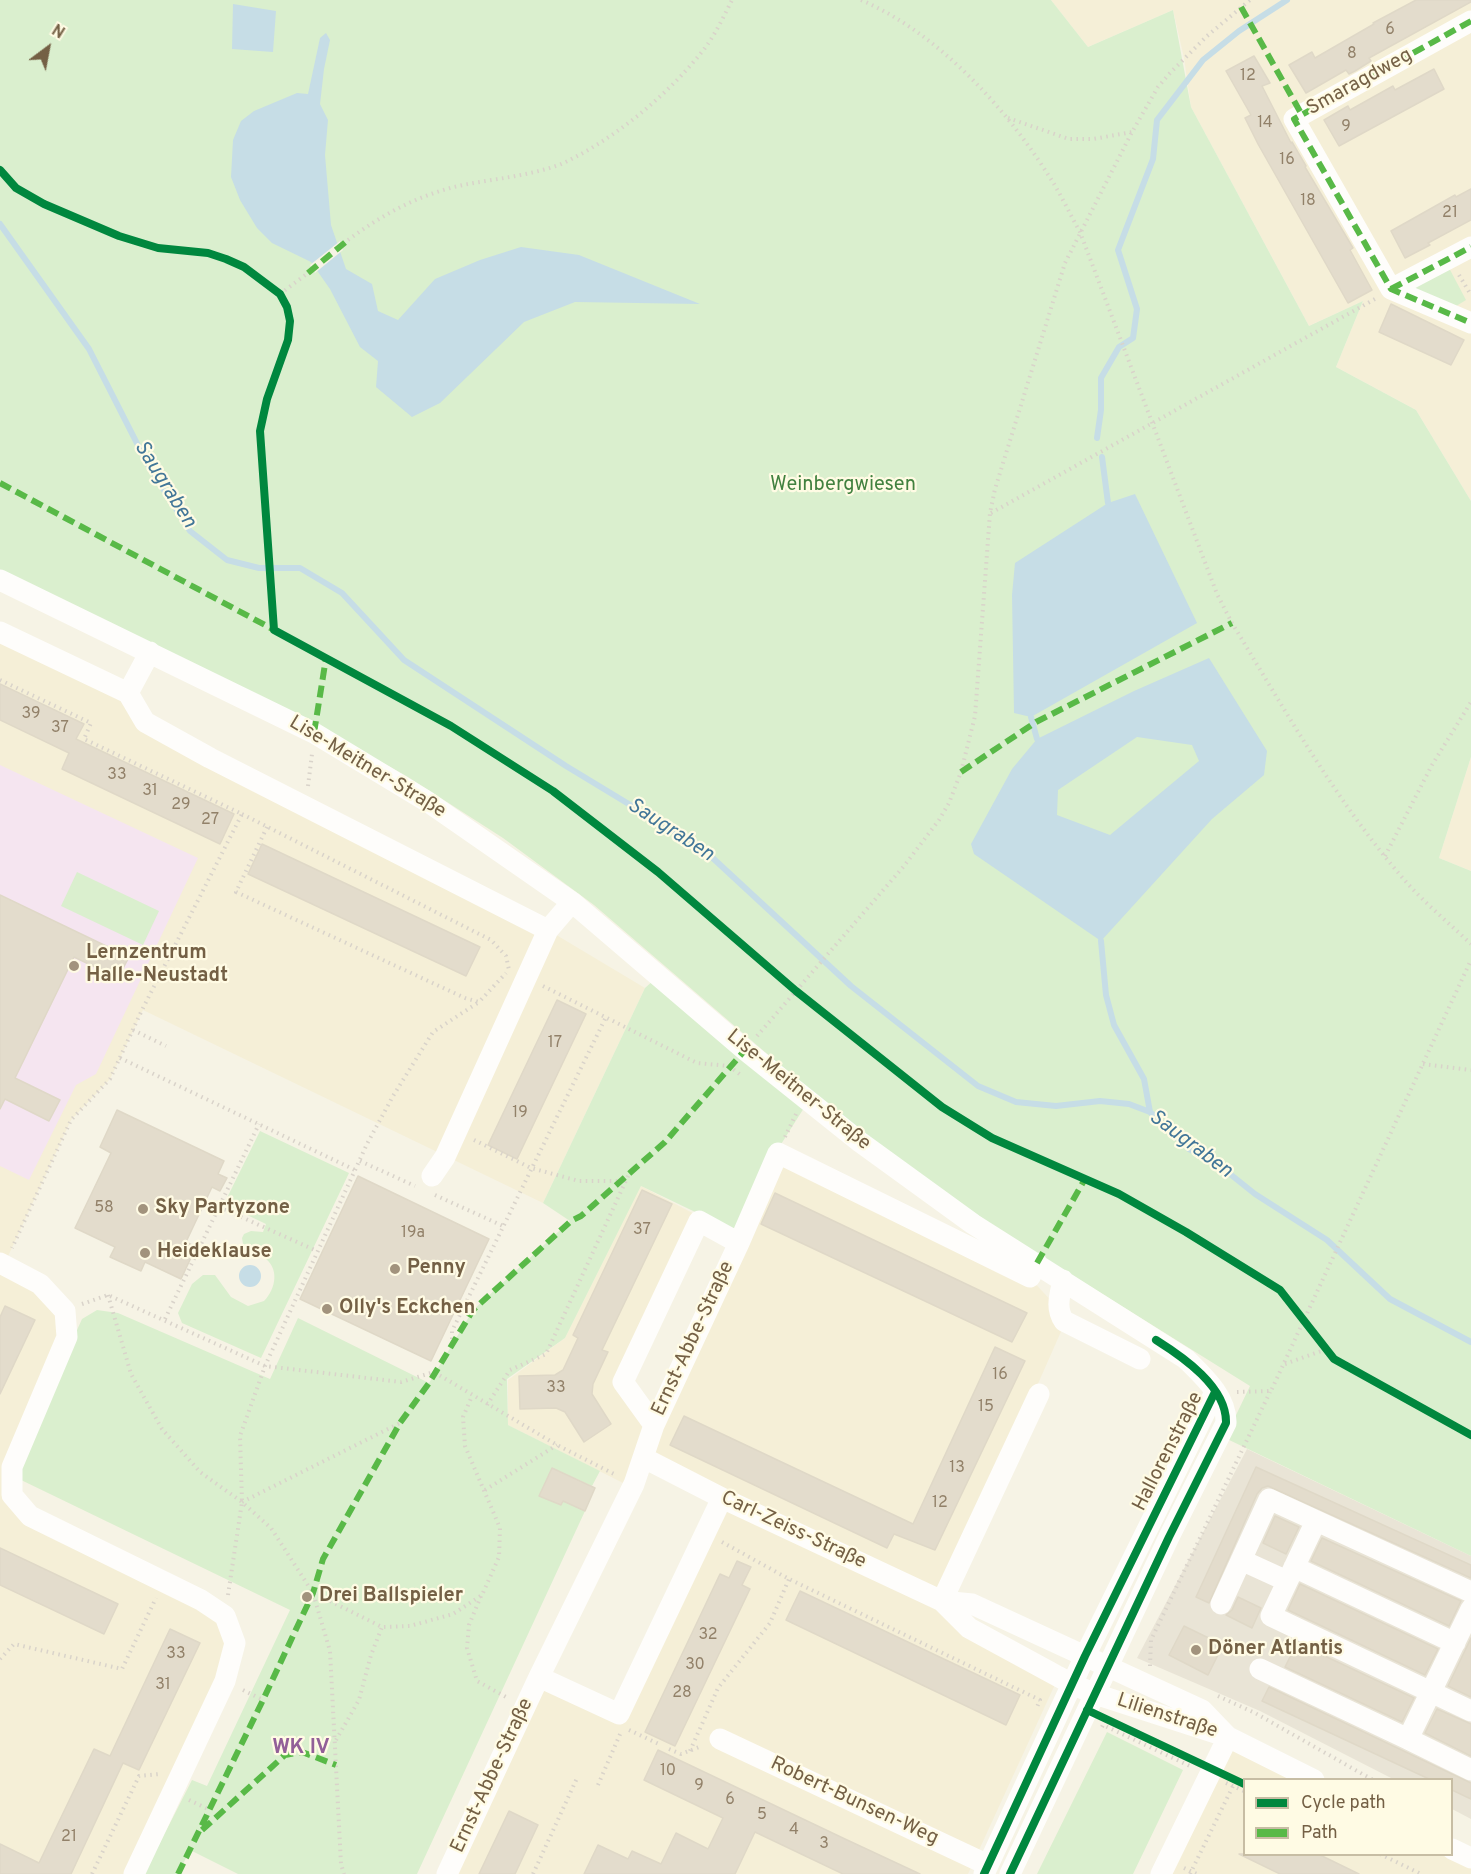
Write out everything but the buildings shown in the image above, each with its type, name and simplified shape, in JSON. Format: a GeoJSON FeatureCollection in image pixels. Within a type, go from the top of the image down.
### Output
{"type":"FeatureCollection","features":[{"type":"Feature","properties":{"kind":"street","name":"Smaragdweg"},"geometry":{"type":"LineString","coordinates":[[1391,289],[1294,119],[1471,21]]}},
{"type":"Feature","properties":{"kind":"street"},"geometry":{"type":"LineString","coordinates":[[1391,289],[1471,247]]}},
{"type":"Feature","properties":{"kind":"street"},"geometry":{"type":"LineString","coordinates":[[1391,289],[1471,323]]}},
{"type":"Feature","properties":{"kind":"street","name":"Lise-Meitner-Straße"},"geometry":{"type":"LineString","coordinates":[[0,580],[314,733],[428,802],[572,902],[745,1050],[860,1142],[973,1224],[1186,1359],[1206,1378],[1215,1392]]}},
{"type":"Feature","properties":{"kind":"street"},"geometry":{"type":"LineString","coordinates":[[0,632],[128,693],[145,722],[306,808],[548,930]]}},
{"type":"Feature","properties":{"kind":"street"},"geometry":{"type":"LineString","coordinates":[[128,693],[150,652]]}},
{"type":"Feature","properties":{"kind":"street"},"geometry":{"type":"LineString","coordinates":[[432,1176],[445,1157],[548,930],[572,902]]}},
{"type":"Feature","properties":{"kind":"street"},"geometry":{"type":"LineString","coordinates":[[740,1243],[778,1153],[1030,1277],[1037,1263]]}},
{"type":"Feature","properties":{"kind":"street","name":"Ernst-Abbe-Straße"},"geometry":{"type":"LineString","coordinates":[[447,1874],[539,1677],[634,1484],[654,1425],[740,1243],[699,1221],[623,1382],[654,1425]]}},
{"type":"Feature","properties":{"kind":"street"},"geometry":{"type":"LineString","coordinates":[[2,1264],[40,1284],[64,1311],[67,1337],[12,1467],[12,1495],[30,1516],[201,1600],[225,1616],[235,1643],[225,1681],[134,1874]]}},
{"type":"Feature","properties":{"kind":"street"},"geometry":{"type":"LineString","coordinates":[[1063,1280],[1059,1313],[1064,1321],[1140,1359]]}},
{"type":"Feature","properties":{"kind":"street","name":"Hallorenstraße"},"geometry":{"type":"LineString","coordinates":[[986,1869],[1055,1718],[1215,1392]]}},
{"type":"Feature","properties":{"kind":"street","name":"Hallorenstraße"},"geometry":{"type":"LineString","coordinates":[[1010,1874],[1226,1423],[1226,1412],[1215,1392]]}},
{"type":"Feature","properties":{"kind":"street"},"geometry":{"type":"LineString","coordinates":[[942,1601],[1039,1394]]}},
{"type":"Feature","properties":{"kind":"street","name":"Carl-Zeiss-Straße"},"geometry":{"type":"LineString","coordinates":[[644,1458],[722,1498],[942,1601],[972,1604],[1085,1656]]}},
{"type":"Feature","properties":{"kind":"street","name":"Ernst-Abbe-Straße"},"geometry":{"type":"LineString","coordinates":[[539,1677],[619,1714],[722,1498]]}},
{"type":"Feature","properties":{"kind":"street"},"geometry":{"type":"LineString","coordinates":[[1221,1604],[1269,1499],[1471,1592]]}},
{"type":"Feature","properties":{"kind":"street"},"geometry":{"type":"LineString","coordinates":[[1316,1521],[1271,1616],[1471,1711]]}},
{"type":"Feature","properties":{"kind":"street"},"geometry":{"type":"LineString","coordinates":[[1241,1560],[1291,1574],[1455,1643]]}},
{"type":"Feature","properties":{"kind":"street","name":"Carl-Zeiss-Straße"},"geometry":{"type":"LineString","coordinates":[[942,1601],[969,1628],[1072,1684]]}},
{"type":"Feature","properties":{"kind":"street"},"geometry":{"type":"LineString","coordinates":[[1408,1739],[1471,1609]]}},
{"type":"Feature","properties":{"kind":"street"},"geometry":{"type":"LineString","coordinates":[[1085,1656],[1108,1666]]}},
{"type":"Feature","properties":{"kind":"street","name":"Lilienstraße"},"geometry":{"type":"LineString","coordinates":[[1108,1666],[1151,1673],[1202,1710],[1228,1737]]}},
{"type":"Feature","properties":{"kind":"street"},"geometry":{"type":"LineString","coordinates":[[1260,1669],[1471,1770]]}},
{"type":"Feature","properties":{"kind":"street","name":"Lilienstraße"},"geometry":{"type":"LineString","coordinates":[[1072,1684],[1087,1711],[1228,1737],[1312,1778]]}},
{"type":"Feature","properties":{"kind":"street"},"geometry":{"type":"LineString","coordinates":[[1161,1874],[1228,1737]]}},
{"type":"Feature","properties":{"kind":"street","name":"Robert-Bunsen-Weg"},"geometry":{"type":"LineString","coordinates":[[720,1739],[986,1869]]}},
{"type":"Feature","properties":{"kind":"street"},"geometry":{"type":"LineString","coordinates":[[1453,1849],[1471,1858]]}},
{"type":"Feature","properties":{"kind":"path"},"geometry":{"type":"LineString","coordinates":[[348,240],[369,224],[418,198],[463,185],[512,178],[559,165],[604,140],[647,108],[691,65],[717,31],[732,0]]}},
{"type":"Feature","properties":{"kind":"path"},"geometry":{"type":"LineString","coordinates":[[861,0],[899,20],[924,37],[980,88],[1006,117],[1054,184],[1080,232],[1217,594],[1232,623],[1338,792],[1385,856],[1410,886],[1471,944]]}},
{"type":"Feature","properties":{"kind":"path"},"geometry":{"type":"LineString","coordinates":[[745,1050],[904,866],[949,803],[961,772],[975,716],[990,513],[995,489],[1065,263],[1132,132],[1158,87],[1207,36],[1250,0]]}},
{"type":"Feature","properties":{"kind":"path"},"geometry":{"type":"LineString","coordinates":[[1006,117],[1069,139],[1093,139],[1132,132]]}},
{"type":"Feature","properties":{"kind":"path"},"geometry":{"type":"LineString","coordinates":[[0,170],[16,188],[44,204],[119,236],[158,248],[208,254],[226,259],[244,267],[280,294],[287,307],[290,321],[288,340],[267,399],[260,431],[274,630]]}},
{"type":"Feature","properties":{"kind":"path"},"geometry":{"type":"LineString","coordinates":[[280,294],[308,273]]}},
{"type":"Feature","properties":{"kind":"path"},"geometry":{"type":"LineString","coordinates":[[990,513],[1391,289]]}},
{"type":"Feature","properties":{"kind":"path"},"geometry":{"type":"LineString","coordinates":[[0,680],[91,723],[84,739],[242,814],[110,1079],[70,1119],[2,1264]]}},
{"type":"Feature","properties":{"kind":"path"},"geometry":{"type":"LineString","coordinates":[[1385,856],[1432,765],[1471,702]]}},
{"type":"Feature","properties":{"kind":"path"},"geometry":{"type":"LineString","coordinates":[[306,808],[314,733]]}},
{"type":"Feature","properties":{"kind":"path"},"geometry":{"type":"LineString","coordinates":[[267,826],[236,892],[465,998],[479,1002]]}},
{"type":"Feature","properties":{"kind":"path"},"geometry":{"type":"LineString","coordinates":[[1151,1673],[1151,1640],[1284,1365],[1471,960]]}},
{"type":"Feature","properties":{"kind":"path"},"geometry":{"type":"LineString","coordinates":[[225,1616],[242,1502],[240,1436],[265,1366],[355,1170],[393,1095],[433,1032],[479,1002],[509,970]]}},
{"type":"Feature","properties":{"kind":"path"},"geometry":{"type":"LineString","coordinates":[[452,1345],[452,1331],[606,1017]]}},
{"type":"Feature","properties":{"kind":"path"},"geometry":{"type":"LineString","coordinates":[[133,1030],[166,1046]]}},
{"type":"Feature","properties":{"kind":"path"},"geometry":{"type":"LineString","coordinates":[[120,1058],[355,1170]]}},
{"type":"Feature","properties":{"kind":"path"},"geometry":{"type":"LineString","coordinates":[[1423,1064],[1471,1070]]}},
{"type":"Feature","properties":{"kind":"path"},"geometry":{"type":"LineString","coordinates":[[782,1155],[781,1145],[804,1097]]}},
{"type":"Feature","properties":{"kind":"path"},"geometry":{"type":"LineString","coordinates":[[165,1319],[259,1124]]}},
{"type":"Feature","properties":{"kind":"path"},"geometry":{"type":"LineString","coordinates":[[457,1131],[531,1168],[579,1181],[621,1181]]}},
{"type":"Feature","properties":{"kind":"path"},"geometry":{"type":"LineString","coordinates":[[488,1405],[510,1370],[546,1354],[629,1174]]}},
{"type":"Feature","properties":{"kind":"path"},"geometry":{"type":"LineString","coordinates":[[219,1207],[317,1251]]}},
{"type":"Feature","properties":{"kind":"path"},"geometry":{"type":"LineString","coordinates":[[108,1295],[131,1374],[162,1429],[200,1472],[242,1502],[271,1528],[313,1593],[330,1651],[341,1864],[344,1874]]}},
{"type":"Feature","properties":{"kind":"path"},"geometry":{"type":"LineString","coordinates":[[64,1311],[108,1295],[265,1366],[401,1382],[434,1372],[557,1445],[634,1484]]}},
{"type":"Feature","properties":{"kind":"path"},"geometry":{"type":"LineString","coordinates":[[1284,1365],[1327,1349]]}},
{"type":"Feature","properties":{"kind":"path"},"geometry":{"type":"LineString","coordinates":[[1215,1392],[1270,1391]]}},
{"type":"Feature","properties":{"kind":"path"},"geometry":{"type":"LineString","coordinates":[[472,1396],[463,1417],[465,1446],[500,1528],[499,1557],[470,1624],[467,1648],[477,1681],[525,1707]]}},
{"type":"Feature","properties":{"kind":"path"},"geometry":{"type":"LineString","coordinates":[[242,1502],[400,1423]]}},
{"type":"Feature","properties":{"kind":"path"},"geometry":{"type":"LineString","coordinates":[[485,1490],[557,1445]]}},
{"type":"Feature","properties":{"kind":"path"},"geometry":{"type":"LineString","coordinates":[[705,1533],[789,1579],[1040,1700],[1037,1707],[1055,1718]]}},
{"type":"Feature","properties":{"kind":"path"},"geometry":{"type":"LineString","coordinates":[[690,1751],[718,1688],[770,1623],[789,1579]]}},
{"type":"Feature","properties":{"kind":"path"},"geometry":{"type":"LineString","coordinates":[[0,1659],[14,1644],[122,1669],[164,1581]]}},
{"type":"Feature","properties":{"kind":"path"},"geometry":{"type":"LineString","coordinates":[[313,1593],[382,1627],[411,1626],[453,1614],[482,1595]]}},
{"type":"Feature","properties":{"kind":"path"},"geometry":{"type":"LineString","coordinates":[[335,1742],[359,1700],[371,1655],[382,1627]]}},
{"type":"Feature","properties":{"kind":"path"},"geometry":{"type":"LineString","coordinates":[[1211,1693],[1255,1713],[1371,1778]]}},
{"type":"Feature","properties":{"kind":"path"},"geometry":{"type":"LineString","coordinates":[[1087,1711],[1211,1772],[1243,1783]]}},
{"type":"Feature","properties":{"kind":"path"},"geometry":{"type":"LineString","coordinates":[[1087,1711],[1097,1737],[1103,1725],[1122,1730]]}},
{"type":"Feature","properties":{"kind":"path"},"geometry":{"type":"LineString","coordinates":[[598,1785],[625,1723],[630,1731],[661,1745]]}},
{"type":"Feature","properties":{"kind":"path"},"geometry":{"type":"LineString","coordinates":[[669,1749],[681,1754],[720,1739]]}},
{"type":"Feature","properties":{"kind":"path"},"geometry":{"type":"LineString","coordinates":[[92,1874],[139,1776],[182,1772]]}},
{"type":"Feature","properties":{"kind":"path"},"geometry":{"type":"LineString","coordinates":[[533,1874],[578,1776]]}},
{"type":"Feature","properties":{"kind":"path"},"geometry":{"type":"LineString","coordinates":[[1191,1874],[1233,1786]]}},
{"type":"Feature","properties":{"kind":"path"},"geometry":{"type":"LineString","coordinates":[[1385,1856],[1425,1873]]}},
{"type":"Feature","properties":{"kind":"path"},"geometry":{"type":"LineString","coordinates":[[1396,1856],[1425,1873]]}},
{"type":"Feature","properties":{"kind":"shaded area"},"geometry":{"type":"Polygon","coordinates":[[[1051,0],[1471,0],[1471,501],[1416,410],[1336,367],[1363,301],[1309,326],[1191,107],[1184,58],[1173,10],[1088,47],[1051,0]]]}},
{"type":"Feature","properties":{"kind":"shaded area"},"geometry":{"type":"Polygon","coordinates":[[[0,632],[128,693],[150,724],[548,930],[645,988],[543,1203],[143,1010],[110,1079],[71,1120],[4,1265],[65,1311],[12,1495],[208,1605],[235,1643],[132,1874],[0,1874],[0,632]]]}},
{"type":"Feature","properties":{"kind":"shaded area"},"geometry":{"type":"Polygon","coordinates":[[[1471,757],[1471,871],[1439,858],[1471,757]]]}},
{"type":"Feature","properties":{"kind":"shaded area","name":"Lernzentrum Halle-Neustadt"},"geometry":{"type":"Polygon","coordinates":[[[0,765],[198,858],[96,1074],[76,1085],[29,1180],[0,1166],[0,765]]]}},
{"type":"Feature","properties":{"kind":"shaded area"},"geometry":{"type":"Polygon","coordinates":[[[780,1156],[1031,1279],[1067,1318],[942,1601],[645,1459],[631,1487],[508,1425],[508,1380],[565,1338],[641,1186],[702,1218],[623,1382],[653,1425],[780,1156]]]}},
{"type":"Feature","properties":{"kind":"shaded area"},"geometry":{"type":"Polygon","coordinates":[[[1247,1449],[1471,1556],[1471,1819],[1453,1810],[1453,1778],[1391,1778],[1260,1711],[1137,1658],[1247,1449]]]}},
{"type":"Feature","properties":{"kind":"shaded area"},"geometry":{"type":"Polygon","coordinates":[[[713,1504],[1063,1667],[968,1874],[441,1874],[536,1669],[619,1706],[713,1504]]]}},
{"type":"Feature","properties":{"kind":"shaded area"},"geometry":{"type":"Polygon","coordinates":[[[1215,1741],[1293,1778],[1243,1778],[1243,1856],[1453,1855],[1471,1864],[1471,1874],[1153,1874],[1215,1741]]]}},
{"type":"Feature","properties":{"kind":"green space","name":"Weinbergwiesen"},"geometry":{"type":"Polygon","coordinates":[[[0,0],[1051,0],[1088,47],[1173,10],[1191,107],[1309,326],[1363,301],[1336,367],[1416,410],[1471,501],[1471,757],[1439,858],[1471,871],[1471,1556],[1225,1438],[1250,1386],[998,1229],[894,1157],[809,1090],[594,905],[503,838],[408,777],[305,719],[0,572],[0,0]]]}},
{"type":"Feature","properties":{"kind":"green space"},"geometry":{"type":"Polygon","coordinates":[[[1448,266],[1466,300],[1453,308],[1414,288],[1448,266]]]}},
{"type":"Feature","properties":{"kind":"green space"},"geometry":{"type":"Polygon","coordinates":[[[77,872],[159,911],[143,945],[61,906],[77,872]]]}},
{"type":"Feature","properties":{"kind":"green space"},"geometry":{"type":"Polygon","coordinates":[[[656,978],[809,1100],[778,1149],[739,1233],[641,1186],[565,1338],[507,1379],[508,1425],[600,1471],[592,1486],[552,1468],[540,1495],[561,1505],[563,1501],[585,1511],[417,1874],[238,1874],[190,1850],[178,1874],[144,1874],[192,1780],[207,1786],[290,1610],[19,1479],[20,1457],[82,1319],[97,1310],[118,1313],[270,1379],[298,1318],[429,1383],[473,1310],[570,1221],[543,1203],[645,988],[656,978]]]}},
{"type":"Feature","properties":{"kind":"green space"},"geometry":{"type":"Polygon","coordinates":[[[260,1131],[349,1173],[261,1358],[182,1323],[178,1313],[192,1284],[203,1275],[215,1275],[231,1297],[248,1306],[264,1301],[271,1290],[274,1278],[272,1266],[263,1257],[244,1250],[242,1238],[244,1234],[251,1231],[263,1232],[266,1224],[224,1204],[260,1131]]]}},
{"type":"Feature","properties":{"kind":"green space"},"geometry":{"type":"Polygon","coordinates":[[[1107,1732],[1183,1770],[1133,1874],[1037,1874],[1107,1732]]]}},
{"type":"Feature","properties":{"kind":"water"},"geometry":{"type":"Polygon","coordinates":[[[233,4],[276,11],[273,52],[232,49],[233,4]]]}},
{"type":"Feature","properties":{"kind":"water"},"geometry":{"type":"Polygon","coordinates":[[[326,33],[330,40],[320,104],[328,120],[325,155],[331,225],[346,269],[372,284],[378,311],[398,320],[435,279],[480,260],[521,247],[579,255],[700,304],[575,302],[524,322],[440,403],[412,417],[376,387],[378,361],[360,347],[330,289],[311,262],[272,243],[257,228],[240,200],[231,177],[233,140],[241,121],[254,111],[297,93],[308,94],[320,38],[326,33]]]}},
{"type":"Feature","properties":{"kind":"water"},"geometry":{"type":"Polygon","coordinates":[[[1135,494],[1197,623],[1031,717],[1014,713],[1012,595],[1015,563],[1108,503],[1135,494]]]}},
{"type":"Feature","properties":{"kind":"water"},"geometry":{"type":"Polygon","coordinates":[[[1209,658],[1267,751],[1264,775],[1212,819],[1101,941],[974,854],[971,844],[1012,769],[1037,739],[1134,691],[1209,658]],[[1137,737],[1058,790],[1057,815],[1110,835],[1199,761],[1192,745],[1137,737]]]}},
{"type":"Feature","properties":{"kind":"water"},"geometry":{"type":"Polygon","coordinates":[[[250,1265],[258,1268],[261,1276],[258,1284],[250,1287],[242,1284],[239,1276],[242,1268],[250,1265]]]}},
{"type":"Feature","properties":{"kind":"pier"},"geometry":{"type":"Polygon","coordinates":[[[340,241],[343,250],[315,273],[310,265],[340,241]]]}},
{"type":"Feature","properties":{"kind":"waterway"},"geometry":{"type":"LineString","coordinates":[[1097,438],[1101,410],[1101,378],[1119,347],[1133,338],[1137,309],[1118,250],[1153,159],[1157,120],[1203,60],[1239,31],[1287,0]]}},
{"type":"Feature","properties":{"kind":"waterway","name":"Saugraben"},"geometry":{"type":"LineString","coordinates":[[0,224],[89,349],[148,465],[190,531],[227,560],[259,568],[300,568],[342,593],[404,660],[566,766],[703,849],[851,986],[978,1086],[1016,1102],[1056,1106],[1100,1101],[1129,1104],[1150,1112],[1189,1149],[1215,1162],[1255,1194],[1327,1240],[1390,1299],[1471,1342]]}},
{"type":"Feature","properties":{"kind":"waterway"},"geometry":{"type":"LineString","coordinates":[[1102,457],[1108,503]]}},
{"type":"Feature","properties":{"kind":"waterway"},"geometry":{"type":"LineString","coordinates":[[1031,717],[1037,739]]}},
{"type":"Feature","properties":{"kind":"waterway"},"geometry":{"type":"LineString","coordinates":[[1101,941],[1106,995],[1114,1025],[1144,1079],[1150,1112]]}},
{"type":"Feature","properties":{"kind":"marked path"},"geometry":{"type":"LineString","coordinates":[[1241,7],[1302,115]]}},
{"type":"Feature","properties":{"kind":"marked path"},"geometry":{"type":"LineString","coordinates":[[1471,21],[1294,119],[1391,289],[1471,323]]}},
{"type":"Feature","properties":{"kind":"marked path"},"geometry":{"type":"LineString","coordinates":[[308,273],[348,240]]}},
{"type":"Feature","properties":{"kind":"marked path"},"geometry":{"type":"LineString","coordinates":[[1391,289],[1471,247]]}},
{"type":"Feature","properties":{"kind":"marked path"},"geometry":{"type":"LineString","coordinates":[[0,483],[278,632]]}},
{"type":"Feature","properties":{"kind":"marked path"},"geometry":{"type":"LineString","coordinates":[[961,772],[1036,722],[1232,623]]}},
{"type":"Feature","properties":{"kind":"marked path"},"geometry":{"type":"LineString","coordinates":[[314,733],[326,658]]}},
{"type":"Feature","properties":{"kind":"marked path"},"geometry":{"type":"LineString","coordinates":[[178,1874],[313,1593],[323,1559],[400,1423],[429,1383],[473,1310],[571,1221],[581,1216],[665,1142],[745,1050]]}},
{"type":"Feature","properties":{"kind":"marked path"},"geometry":{"type":"LineString","coordinates":[[1037,1263],[1085,1179]]}},
{"type":"Feature","properties":{"kind":"marked path"},"geometry":{"type":"LineString","coordinates":[[202,1830],[285,1755],[302,1752],[336,1765]]}},
{"type":"Feature","properties":{"kind":"cycle path"},"geometry":{"type":"LineString","coordinates":[[0,170],[16,188],[44,204],[119,236],[158,248],[208,253],[226,259],[244,267],[280,294],[287,307],[290,321],[288,340],[267,399],[260,431],[274,630],[451,726],[553,791],[658,872],[796,991],[942,1107],[992,1138],[1119,1194],[1280,1290],[1334,1359],[1471,1435]]}},
{"type":"Feature","properties":{"kind":"cycle path"},"geometry":{"type":"LineString","coordinates":[[1010,1874],[1169,1537],[1226,1423],[1219,1397],[1202,1374],[1156,1340]]}},
{"type":"Feature","properties":{"kind":"cycle path"},"geometry":{"type":"LineString","coordinates":[[984,1874],[1085,1656],[1215,1392]]}},
{"type":"Feature","properties":{"kind":"cycle path"},"geometry":{"type":"LineString","coordinates":[[1087,1710],[1243,1784]]}},
{"type":"Feature","properties":{"kind":"place","name":"Lernzentrum Halle-Neustadt"},"geometry":{"type":"Point","coordinates":[74,966]}},
{"type":"Feature","properties":{"kind":"place","name":"Sky Partyzone"},"geometry":{"type":"Point","coordinates":[143,1209]}},
{"type":"Feature","properties":{"kind":"place","name":"Heideklause"},"geometry":{"type":"Point","coordinates":[145,1253]}},
{"type":"Feature","properties":{"kind":"place","name":"Penny"},"geometry":{"type":"Point","coordinates":[395,1269]}},
{"type":"Feature","properties":{"kind":"place","name":"Olly's Eckchen"},"geometry":{"type":"Point","coordinates":[327,1309]}},
{"type":"Feature","properties":{"kind":"place","name":"Drei Ballspieler"},"geometry":{"type":"Point","coordinates":[307,1597]}},
{"type":"Feature","properties":{"kind":"place","name":"Döner Atlantis"},"geometry":{"type":"Point","coordinates":[1196,1650]}},
{"type":"Feature","properties":{"kind":"district","name":"WK IV"},"geometry":{"type":"Point","coordinates":[301,1749]}}]}
